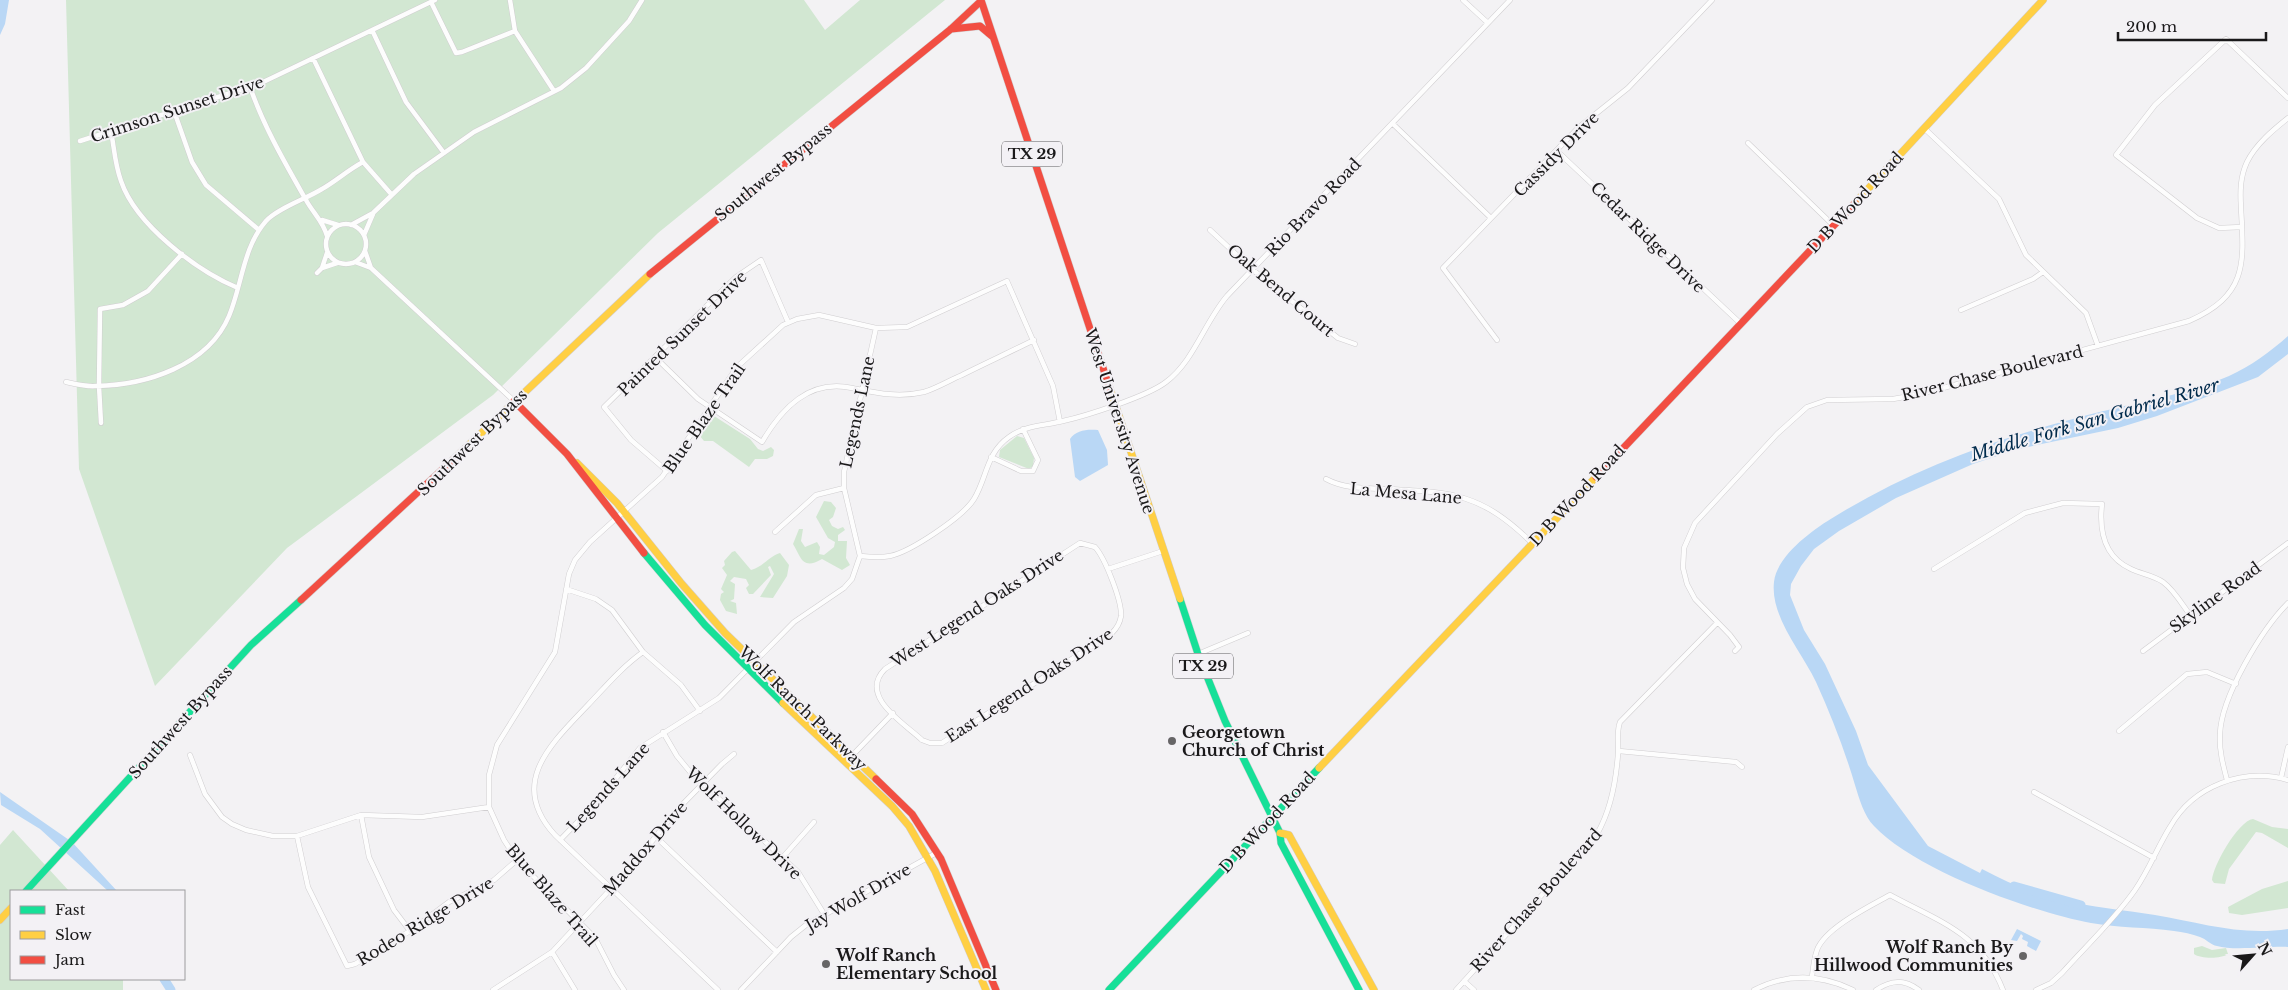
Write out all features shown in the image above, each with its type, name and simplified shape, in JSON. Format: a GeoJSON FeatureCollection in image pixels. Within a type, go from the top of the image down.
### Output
{"type":"FeatureCollection","features":[{"type":"Feature","properties":{"kind":"street"},"geometry":{"type":"LineString","coordinates":[[510,0],[515,31],[554,91]]}},
{"type":"Feature","properties":{"kind":"street"},"geometry":{"type":"LineString","coordinates":[[321,220],[339,225],[351,224],[373,213],[414,174],[474,132],[554,91],[586,68],[606,48],[642,0]]}},
{"type":"Feature","properties":{"kind":"street","name":"Southwest Bypass"},"geometry":{"type":"LineString","coordinates":[[27,890],[203,695],[256,640],[371,537],[640,282],[951,29],[981,0]]}},
{"type":"Feature","properties":{"kind":"street","name":"West University Avenue"},"geometry":{"type":"LineString","coordinates":[[981,0],[1198,654],[1232,735],[1280,833],[1281,843],[1359,990]]}},
{"type":"Feature","properties":{"kind":"street"},"geometry":{"type":"LineString","coordinates":[[1463,0],[1488,23]]}},
{"type":"Feature","properties":{"kind":"street","name":"Rio Bravo Road"},"geometry":{"type":"LineString","coordinates":[[1023,429],[1060,422],[1148,392],[1173,376],[1193,350],[1219,306],[1510,0]]}},
{"type":"Feature","properties":{"kind":"street","name":"Cassidy Drive"},"geometry":{"type":"LineString","coordinates":[[1497,340],[1443,268],[1584,122],[1628,88],[1712,0]]}},
{"type":"Feature","properties":{"kind":"street","name":"D B Wood Road"},"geometry":{"type":"LineString","coordinates":[[1110,990],[1925,129],[2043,0]]}},
{"type":"Feature","properties":{"kind":"street"},"geometry":{"type":"LineString","coordinates":[[433,1],[456,53],[515,31]]}},
{"type":"Feature","properties":{"kind":"street","name":"Crimson Sunset Drive"},"geometry":{"type":"LineString","coordinates":[[80,141],[250,88],[433,1]]}},
{"type":"Feature","properties":{"kind":"street"},"geometry":{"type":"LineString","coordinates":[[951,29],[980,26],[994,38]]}},
{"type":"Feature","properties":{"kind":"street"},"geometry":{"type":"LineString","coordinates":[[372,30],[406,102],[444,153]]}},
{"type":"Feature","properties":{"kind":"street"},"geometry":{"type":"LineString","coordinates":[[2242,228],[2218,228],[2197,218],[2116,155],[2155,105],[2226,38],[2288,98]]}},
{"type":"Feature","properties":{"kind":"street"},"geometry":{"type":"LineString","coordinates":[[313,58],[363,162],[392,195]]}},
{"type":"Feature","properties":{"kind":"street"},"geometry":{"type":"LineString","coordinates":[[250,88],[262,118],[305,198],[321,220],[327,236],[327,252],[322,268],[317,274]]}},
{"type":"Feature","properties":{"kind":"street"},"geometry":{"type":"LineString","coordinates":[[174,111],[192,162],[206,185],[260,230]]}},
{"type":"Feature","properties":{"kind":"street","name":"River Chase Boulevard"},"geometry":{"type":"LineString","coordinates":[[1456,990],[1597,834],[1608,811],[1619,752],[1618,727],[1627,714],[1646,694],[1717,623],[1695,599],[1687,584],[1683,558],[1686,540],[1704,512],[1798,413],[1827,400],[1893,399],[1921,394],[2189,321],[2216,307],[2227,295],[2241,270],[2244,243],[2240,191],[2246,163],[2260,143],[2288,118]]}},
{"type":"Feature","properties":{"kind":"street"},"geometry":{"type":"LineString","coordinates":[[1393,124],[1491,218]]}},
{"type":"Feature","properties":{"kind":"street"},"geometry":{"type":"LineString","coordinates":[[1925,129],[1999,198],[2023,249],[2043,272],[2086,313],[2098,346]]}},
{"type":"Feature","properties":{"kind":"street"},"geometry":{"type":"LineString","coordinates":[[111,131],[121,181],[132,201],[149,224],[197,266],[238,288]]}},
{"type":"Feature","properties":{"kind":"street"},"geometry":{"type":"LineString","coordinates":[[1748,143],[1833,225]]}},
{"type":"Feature","properties":{"kind":"street","name":"Cedar Ridge Drive"},"geometry":{"type":"LineString","coordinates":[[1557,151],[1740,323]]}},
{"type":"Feature","properties":{"kind":"street"},"geometry":{"type":"LineString","coordinates":[[66,382],[99,386],[124,383],[159,375],[198,357],[212,345],[229,317],[253,238],[267,220],[323,189],[346,171],[363,162]]}},
{"type":"Feature","properties":{"kind":"street"},"geometry":{"type":"LineString","coordinates":[[322,268],[337,263],[346,265],[355,262],[365,250],[364,234],[373,213]]}},
{"type":"Feature","properties":{"kind":"street"},"geometry":{"type":"LineString","coordinates":[[351,224],[364,234]]}},
{"type":"Feature","properties":{"kind":"street"},"geometry":{"type":"LineString","coordinates":[[327,236],[331,229],[339,225]]}},
{"type":"Feature","properties":{"kind":"street","name":"Oak Bend Court"},"geometry":{"type":"LineString","coordinates":[[1210,230],[1253,270],[1338,338],[1355,344]]}},
{"type":"Feature","properties":{"kind":"street","name":"Wolf Ranch Parkway"},"geometry":{"type":"LineString","coordinates":[[365,250],[371,268]]}},
{"type":"Feature","properties":{"kind":"street"},"geometry":{"type":"LineString","coordinates":[[327,252],[337,263]]}},
{"type":"Feature","properties":{"kind":"street"},"geometry":{"type":"LineString","coordinates":[[101,423],[99,386],[100,309],[123,305],[148,291],[182,254]]}},
{"type":"Feature","properties":{"kind":"street","name":"Painted Sunset Drive"},"geometry":{"type":"LineString","coordinates":[[667,471],[631,440],[604,407],[736,277],[761,260],[788,322]]}},
{"type":"Feature","properties":{"kind":"street","name":"Wolf Ranch Parkway"},"geometry":{"type":"LineString","coordinates":[[355,262],[371,268],[583,467],[624,512],[695,600],[754,663],[906,807],[938,852],[996,990]]}},
{"type":"Feature","properties":{"kind":"street"},"geometry":{"type":"LineString","coordinates":[[1961,310],[2033,279],[2043,272]]}},
{"type":"Feature","properties":{"kind":"street","name":"Blue Blaze Trail"},"geometry":{"type":"LineString","coordinates":[[624,990],[595,938],[517,860],[504,840],[489,806],[489,775],[497,745],[555,652],[569,574],[580,553],[667,471],[737,368],[777,329],[788,322],[819,315],[876,328],[900,329],[914,326],[1007,281],[1034,340]]}},
{"type":"Feature","properties":{"kind":"street","name":"Legends Lane"},"geometry":{"type":"LineString","coordinates":[[560,840],[596,802],[635,753],[663,732],[719,698],[801,616],[844,588],[855,572],[860,556],[844,488],[846,459],[876,328]]}},
{"type":"Feature","properties":{"kind":"street"},"geometry":{"type":"LineString","coordinates":[[655,357],[698,399],[762,442],[782,412],[796,398],[806,393],[836,386],[889,396],[925,392],[1034,340],[1053,386],[1060,422]]}},
{"type":"Feature","properties":{"kind":"street"},"geometry":{"type":"LineString","coordinates":[[860,556],[884,557],[896,554],[957,518],[973,500],[991,457],[1003,442],[1023,429],[1038,460],[1033,471],[1025,472],[991,457]]}},
{"type":"Feature","properties":{"kind":"street","name":"Wolf Ranch Parkway"},"geometry":{"type":"LineString","coordinates":[[567,454],[687,605],[748,669],[902,817],[930,857],[986,990]]}},
{"type":"Feature","properties":{"kind":"street","name":"La Mesa Lane"},"geometry":{"type":"LineString","coordinates":[[1326,479],[1342,487],[1417,491],[1465,497],[1486,505],[1532,543]]}},
{"type":"Feature","properties":{"kind":"street"},"geometry":{"type":"LineString","coordinates":[[775,532],[816,495],[844,488]]}},
{"type":"Feature","properties":{"kind":"street"},"geometry":{"type":"LineString","coordinates":[[1934,569],[2025,513],[2063,503],[2102,504],[2100,522],[2110,552],[2131,569],[2164,583],[2190,615]]}},
{"type":"Feature","properties":{"kind":"street","name":"West Legend Oaks Drive"},"geometry":{"type":"LineString","coordinates":[[892,713],[879,700],[876,689],[878,678],[885,668],[1076,544],[1085,543],[1095,547],[1108,569]]}},
{"type":"Feature","properties":{"kind":"street","name":"Skyline Road"},"geometry":{"type":"LineString","coordinates":[[2143,651],[2288,543]]}},
{"type":"Feature","properties":{"kind":"street"},"geometry":{"type":"LineString","coordinates":[[1108,569],[1163,551]]}},
{"type":"Feature","properties":{"kind":"street","name":"East Legend Oaks Drive"},"geometry":{"type":"LineString","coordinates":[[892,713],[922,740],[936,744],[947,741],[1111,633],[1117,626],[1121,616],[1108,569]]}},
{"type":"Feature","properties":{"kind":"street"},"geometry":{"type":"LineString","coordinates":[[566,589],[590,596],[604,604],[618,616],[643,652],[681,685],[700,711]]}},
{"type":"Feature","properties":{"kind":"street"},"geometry":{"type":"LineString","coordinates":[[2227,780],[2221,759],[2221,723],[2236,684],[2259,638],[2273,618],[2288,603]]}},
{"type":"Feature","properties":{"kind":"street"},"geometry":{"type":"LineString","coordinates":[[1717,623],[1739,646],[1736,651]]}},
{"type":"Feature","properties":{"kind":"street"},"geometry":{"type":"LineString","coordinates":[[1198,654],[1248,633]]}},
{"type":"Feature","properties":{"kind":"street"},"geometry":{"type":"LineString","coordinates":[[643,652],[625,666],[552,743],[543,757],[536,781],[537,802],[545,822],[560,840],[718,990]]}},
{"type":"Feature","properties":{"kind":"street"},"geometry":{"type":"LineString","coordinates":[[2119,730],[2187,674],[2207,672],[2236,684]]}},
{"type":"Feature","properties":{"kind":"street"},"geometry":{"type":"LineString","coordinates":[[846,762],[892,713]]}},
{"type":"Feature","properties":{"kind":"street","name":"Wolf Hollow Drive"},"geometry":{"type":"LineString","coordinates":[[663,732],[680,760],[703,784],[783,857],[804,880],[824,914]]}},
{"type":"Feature","properties":{"kind":"street"},"geometry":{"type":"LineString","coordinates":[[2282,778],[2288,747]]}},
{"type":"Feature","properties":{"kind":"street"},"geometry":{"type":"LineString","coordinates":[[1619,752],[1736,762],[1742,767]]}},
{"type":"Feature","properties":{"kind":"street","name":"Maddox Drive"},"geometry":{"type":"LineString","coordinates":[[493,990],[552,952],[634,864],[655,836],[703,784],[734,754]]}},
{"type":"Feature","properties":{"kind":"street"},"geometry":{"type":"LineString","coordinates":[[190,755],[205,794],[227,821],[246,830],[273,836],[297,836],[361,815],[422,817],[489,806]]}},
{"type":"Feature","properties":{"kind":"street"},"geometry":{"type":"LineString","coordinates":[[2036,990],[2051,983],[2062,973],[2127,900],[2154,858],[2170,826],[2193,799],[2227,780],[2246,777],[2282,778],[2288,780]]}},
{"type":"Feature","properties":{"kind":"street"},"geometry":{"type":"LineString","coordinates":[[2034,792],[2154,858]]}},
{"type":"Feature","properties":{"kind":"street"},"geometry":{"type":"LineString","coordinates":[[361,815],[369,857],[394,910],[410,931]]}},
{"type":"Feature","properties":{"kind":"street"},"geometry":{"type":"LineString","coordinates":[[783,857],[814,822]]}},
{"type":"Feature","properties":{"kind":"street","name":"West University Avenue"},"geometry":{"type":"LineString","coordinates":[[1280,833],[1289,835],[1374,990]]}},
{"type":"Feature","properties":{"kind":"street","name":"Rodeo Ridge Drive"},"geometry":{"type":"LineString","coordinates":[[297,836],[308,887],[347,966],[354,964],[410,931],[450,902],[494,880],[517,860]]}},
{"type":"Feature","properties":{"kind":"street"},"geometry":{"type":"LineString","coordinates":[[655,836],[777,952]]}},
{"type":"Feature","properties":{"kind":"street","name":"Jay Wolf Drive"},"geometry":{"type":"LineString","coordinates":[[741,990],[800,929],[938,852]]}},
{"type":"Feature","properties":{"kind":"street"},"geometry":{"type":"LineString","coordinates":[[1812,977],[1817,950],[1828,935],[1871,905],[1890,895],[1962,934],[1990,961],[2003,990]]}},
{"type":"Feature","properties":{"kind":"street"},"geometry":{"type":"LineString","coordinates":[[0,920],[10,909]]}},
{"type":"Feature","properties":{"kind":"street"},"geometry":{"type":"LineString","coordinates":[[552,952],[575,990]]}},
{"type":"Feature","properties":{"kind":"street"},"geometry":{"type":"LineString","coordinates":[[1754,990],[1777,980],[1812,977],[1828,980],[1853,990]]}},
{"type":"Feature","properties":{"kind":"street"},"geometry":{"type":"LineString","coordinates":[[1464,981],[1474,990]]}},
{"type":"Feature","properties":{"kind":"street"},"geometry":{"type":"LineString","coordinates":[[1876,990],[1894,982],[1904,982],[1919,990]]}},
{"type":"Feature","properties":{"kind":"green space"},"geometry":{"type":"Polygon","coordinates":[[[66,0],[804,0],[825,30],[860,0],[945,0],[658,233],[493,395],[287,548],[155,686],[79,469],[66,0]]]}},
{"type":"Feature","properties":{"kind":"green space"},"geometry":{"type":"Polygon","coordinates":[[[714,416],[750,439],[758,449],[763,451],[771,447],[774,450],[773,456],[767,459],[755,459],[749,467],[713,441],[704,441],[699,435],[711,417],[714,416]]]}},
{"type":"Feature","properties":{"kind":"green space"},"geometry":{"type":"Polygon","coordinates":[[[1017,436],[1024,438],[1034,458],[1033,466],[1029,469],[999,457],[1000,450],[1017,436]]]}},
{"type":"Feature","properties":{"kind":"green space"},"geometry":{"type":"Polygon","coordinates":[[[824,501],[831,502],[836,508],[833,517],[829,520],[832,526],[838,529],[843,527],[845,530],[838,535],[838,541],[847,541],[846,558],[850,565],[842,570],[822,559],[810,564],[806,563],[800,558],[793,544],[799,529],[803,529],[801,541],[805,547],[817,542],[820,547],[819,554],[824,555],[834,547],[835,542],[828,538],[816,517],[824,501]]]}},
{"type":"Feature","properties":{"kind":"green space"},"geometry":{"type":"Polygon","coordinates":[[[735,551],[751,570],[780,553],[789,565],[787,576],[773,598],[760,597],[774,574],[770,566],[768,567],[771,575],[753,594],[749,594],[746,588],[749,585],[746,579],[734,577],[730,581],[735,584],[734,599],[730,601],[736,603],[737,614],[726,611],[720,600],[721,594],[724,592],[721,589],[727,575],[722,568],[725,565],[724,561],[735,551]]]}},
{"type":"Feature","properties":{"kind":"green space"},"geometry":{"type":"Polygon","coordinates":[[[2253,819],[2272,827],[2288,829],[2288,848],[2262,833],[2256,832],[2229,869],[2225,884],[2214,883],[2212,880],[2213,873],[2227,845],[2240,827],[2253,819]]]}},
{"type":"Feature","properties":{"kind":"green space"},"geometry":{"type":"Polygon","coordinates":[[[13,830],[68,890],[10,890],[10,980],[123,980],[123,990],[0,990],[0,845],[13,830]]]}},
{"type":"Feature","properties":{"kind":"green space"},"geometry":{"type":"Polygon","coordinates":[[[2288,881],[2288,908],[2242,915],[2229,913],[2228,907],[2262,889],[2288,881]]]}},
{"type":"Feature","properties":{"kind":"green space"},"geometry":{"type":"Polygon","coordinates":[[[2202,946],[2212,950],[2226,948],[2228,954],[2211,958],[2194,954],[2194,948],[2202,946]]]}},
{"type":"Feature","properties":{"kind":"water"},"geometry":{"type":"Polygon","coordinates":[[[0,0],[9,0],[5,24],[0,35],[0,0]]]}},
{"type":"Feature","properties":{"kind":"water"},"geometry":{"type":"Polygon","coordinates":[[[2288,336],[2288,354],[2258,377],[2157,416],[2118,428],[2018,449],[1973,464],[1896,498],[1839,531],[1814,549],[1801,566],[1791,584],[1790,595],[1804,630],[1825,664],[1856,731],[1868,765],[1928,846],[1980,873],[1982,869],[2020,887],[2060,900],[2237,930],[2270,931],[2288,929],[2288,947],[2224,947],[2215,945],[2200,937],[2184,933],[2101,925],[2066,917],[2007,899],[1976,887],[1917,858],[1893,842],[1870,822],[1865,812],[1822,695],[1788,634],[1777,608],[1774,582],[1782,562],[1789,553],[1817,528],[1834,517],[1862,500],[1920,472],[2011,437],[2093,414],[2172,395],[2229,376],[2253,363],[2288,336]]]}},
{"type":"Feature","properties":{"kind":"water"},"geometry":{"type":"Polygon","coordinates":[[[1098,430],[1107,450],[1108,465],[1080,481],[1075,477],[1070,439],[1082,431],[1098,430]]]}},
{"type":"Feature","properties":{"kind":"water"},"geometry":{"type":"Polygon","coordinates":[[[0,792],[72,842],[116,890],[107,890],[40,829],[1,805],[0,792]]]}},
{"type":"Feature","properties":{"kind":"water"},"geometry":{"type":"Polygon","coordinates":[[[2017,929],[2041,941],[2036,951],[2027,946],[2028,942],[2022,939],[2023,936],[2021,934],[2017,941],[2011,940],[2017,929]]]}},
{"type":"Feature","properties":{"kind":"waterway","name":"Middle Fork San Gabriel River"},"geometry":{"type":"LineString","coordinates":[[2014,886],[2081,905]]}},
{"type":"Feature","properties":{"kind":"waterway"},"geometry":{"type":"LineString","coordinates":[[165,980],[171,990]]}},
{"type":"Feature","properties":{"kind":"traffic: fast"},"geometry":{"type":"LineString","coordinates":[[644,553],[705,625],[783,703]]}},
{"type":"Feature","properties":{"kind":"traffic: fast"},"geometry":{"type":"LineString","coordinates":[[1180,599],[1198,654],[1225,721],[1280,833],[1281,843],[1359,990]]}},
{"type":"Feature","properties":{"kind":"traffic: fast"},"geometry":{"type":"LineString","coordinates":[[27,890],[251,645],[301,600]]}},
{"type":"Feature","properties":{"kind":"traffic: fast"},"geometry":{"type":"LineString","coordinates":[[1109,990],[1319,768]]}},
{"type":"Feature","properties":{"kind":"traffic: slow"},"geometry":{"type":"LineString","coordinates":[[1855,203],[2043,0]]}},
{"type":"Feature","properties":{"kind":"traffic: slow"},"geometry":{"type":"LineString","coordinates":[[456,457],[650,274]]}},
{"type":"Feature","properties":{"kind":"traffic: slow"},"geometry":{"type":"LineString","coordinates":[[1110,389],[1180,599]]}},
{"type":"Feature","properties":{"kind":"traffic: slow"},"geometry":{"type":"LineString","coordinates":[[577,463],[617,503],[681,583],[725,633],[876,779]]}},
{"type":"Feature","properties":{"kind":"traffic: slow"},"geometry":{"type":"LineString","coordinates":[[1319,768],[1596,477]]}},
{"type":"Feature","properties":{"kind":"traffic: slow"},"geometry":{"type":"LineString","coordinates":[[783,703],[892,806],[909,826],[935,871],[986,990]]}},
{"type":"Feature","properties":{"kind":"traffic: slow"},"geometry":{"type":"LineString","coordinates":[[1280,833],[1289,835],[1374,990]]}},
{"type":"Feature","properties":{"kind":"traffic: slow"},"geometry":{"type":"LineString","coordinates":[[0,920],[10,909]]}},
{"type":"Feature","properties":{"kind":"traffic: jam"},"geometry":{"type":"LineString","coordinates":[[981,0],[1110,389]]}},
{"type":"Feature","properties":{"kind":"traffic: jam"},"geometry":{"type":"LineString","coordinates":[[650,274],[951,29],[981,1]]}},
{"type":"Feature","properties":{"kind":"traffic: jam"},"geometry":{"type":"LineString","coordinates":[[951,29],[980,26],[993,37]]}},
{"type":"Feature","properties":{"kind":"traffic: jam"},"geometry":{"type":"LineString","coordinates":[[1596,477],[1855,203]]}},
{"type":"Feature","properties":{"kind":"traffic: jam"},"geometry":{"type":"LineString","coordinates":[[514,401],[567,454],[644,553]]}},
{"type":"Feature","properties":{"kind":"traffic: jam"},"geometry":{"type":"LineString","coordinates":[[301,600],[456,457]]}},
{"type":"Feature","properties":{"kind":"traffic: jam"},"geometry":{"type":"LineString","coordinates":[[876,779],[912,814],[941,859],[996,990]]}},
{"type":"Feature","properties":{"kind":"place","name":"Georgetown Church of Christ"},"geometry":{"type":"Point","coordinates":[1172,741]}},
{"type":"Feature","properties":{"kind":"place","name":"Wolf Ranch By Hillwood Communities"},"geometry":{"type":"Point","coordinates":[2023,956]}},
{"type":"Feature","properties":{"kind":"place","name":"Wolf Ranch Elementary School"},"geometry":{"type":"Point","coordinates":[826,964]}}]}
